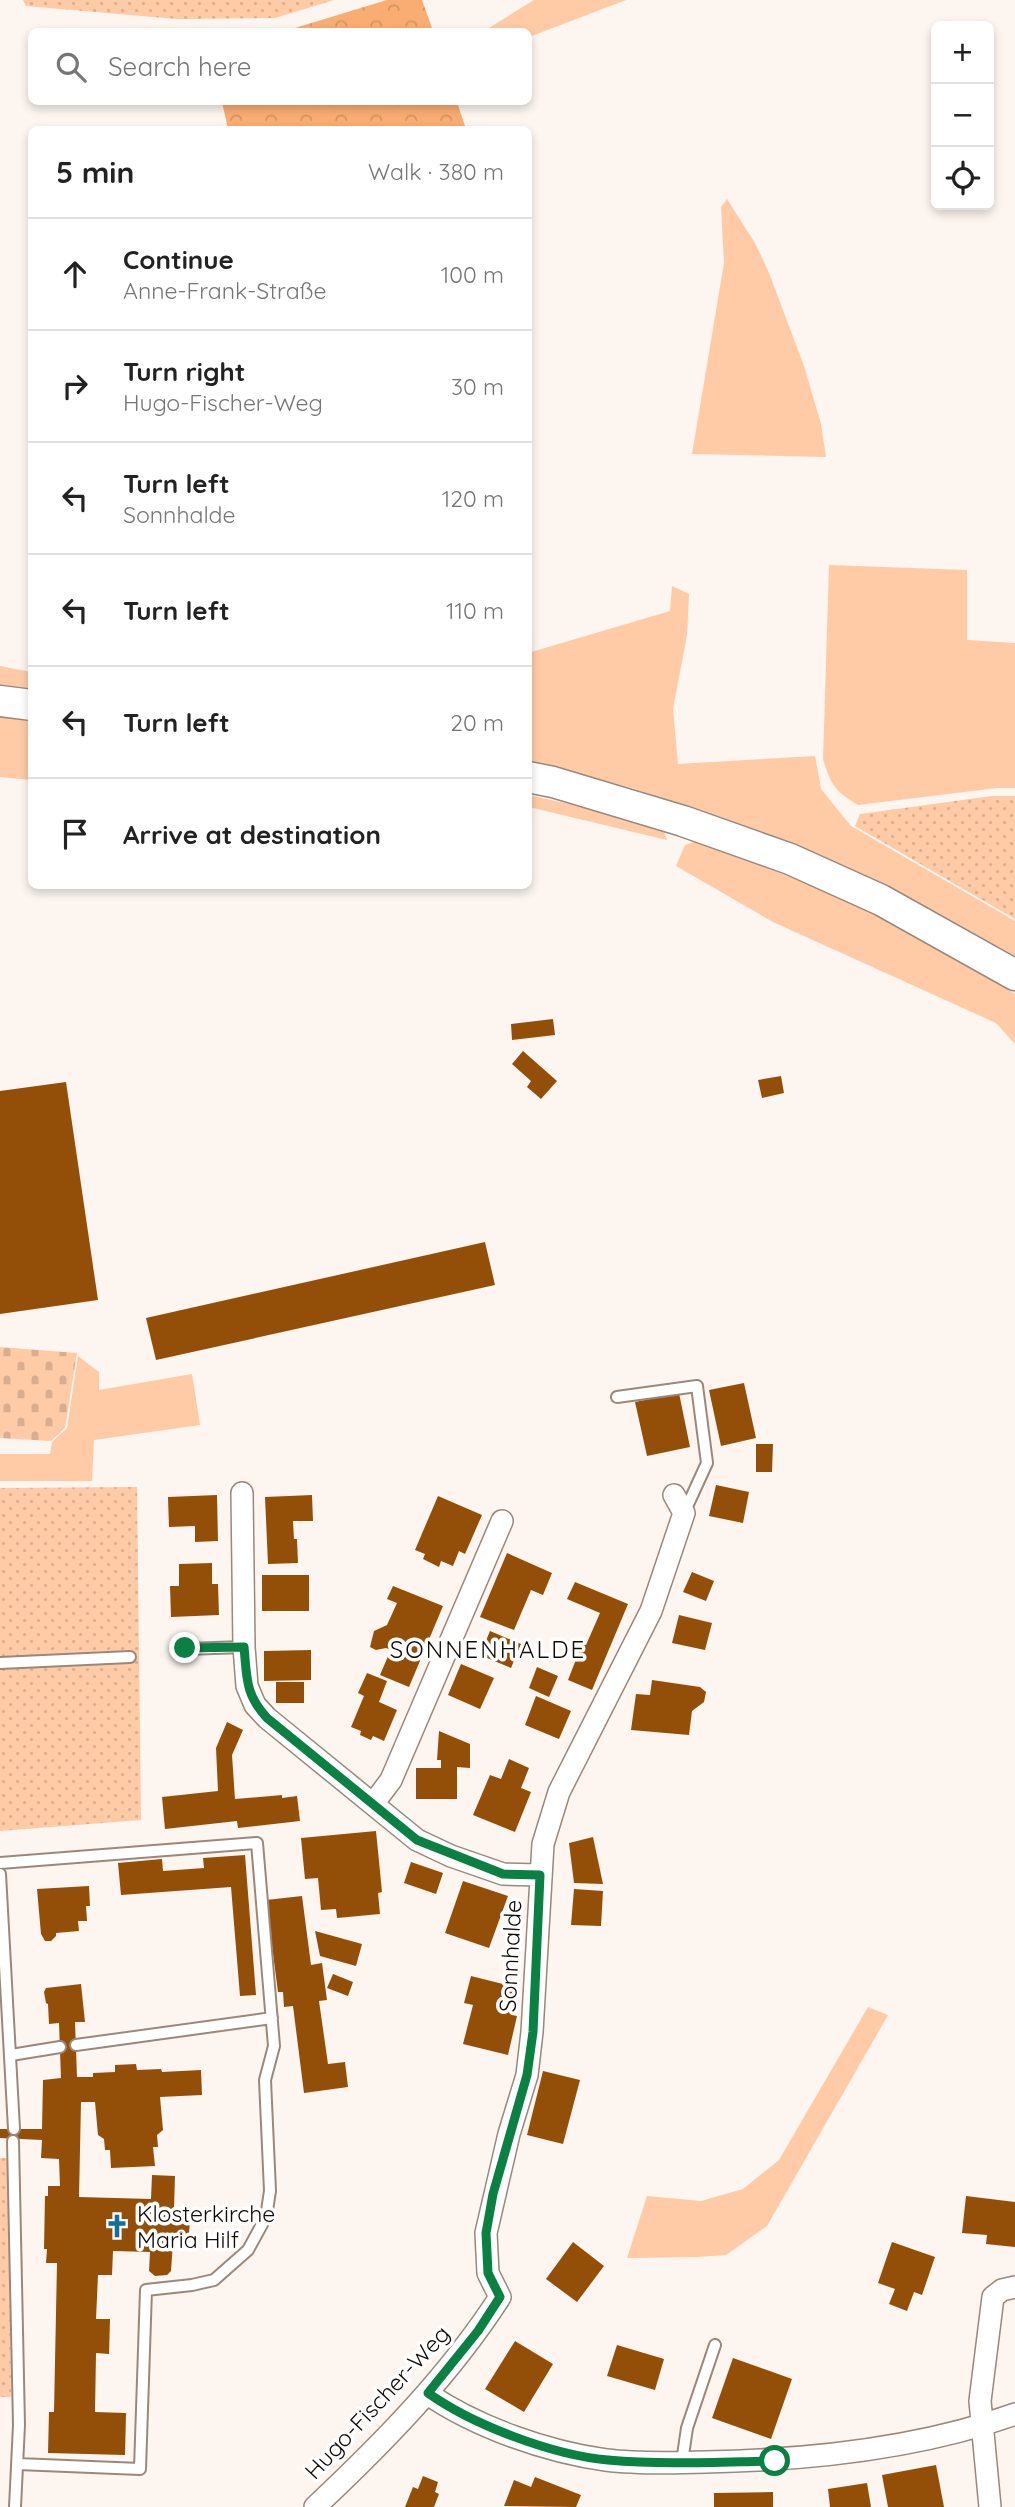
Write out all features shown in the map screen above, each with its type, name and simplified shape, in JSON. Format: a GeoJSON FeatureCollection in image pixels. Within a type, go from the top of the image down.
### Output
{"type":"FeatureCollection","features":[{"type":"Feature","properties":{"kind":"main road"},"geometry":{"type":"LineString","coordinates":[[0,701],[28,704]]}},
{"type":"Feature","properties":{"kind":"main road"},"geometry":{"type":"LineString","coordinates":[[532,778],[683,821],[790,859],[881,900],[1015,975]]}},
{"type":"Feature","properties":{"kind":"street"},"geometry":{"type":"LineString","coordinates":[[242,1493],[244,1647],[247,1686],[255,1705],[267,1718],[417,1840],[451,1856],[503,1874],[540,1875]]}},
{"type":"Feature","properties":{"kind":"street","name":"Sonnhalde"},"geometry":{"type":"LineString","coordinates":[[500,2297],[488,2273],[486,2233],[493,2194],[527,2075],[533,2032],[543,1843],[559,1792],[651,1611],[679,1504]]}},
{"type":"Feature","properties":{"kind":"street"},"geometry":{"type":"LineString","coordinates":[[373,1804],[391,1780],[502,1521]]}},
{"type":"Feature","properties":{"kind":"street"},"geometry":{"type":"LineString","coordinates":[[989,2507],[980,2401],[993,2297],[1002,2290],[1015,2287]]}},
{"type":"Feature","properties":{"kind":"street","name":"Hugo-Fischer-Weg"},"geometry":{"type":"LineString","coordinates":[[315,2507],[383,2442],[428,2393],[478,2331],[500,2297]]}},
{"type":"Feature","properties":{"kind":"street"},"geometry":{"type":"LineString","coordinates":[[428,2393],[453,2411],[553,2449],[606,2460],[775,2461],[913,2441],[982,2426],[1015,2414]]}},
{"type":"Feature","properties":{"kind":"lane","name":"Sonnhalde"},"geometry":{"type":"LineString","coordinates":[[617,1397],[697,1386],[707,1463],[679,1504]]}},
{"type":"Feature","properties":{"kind":"lane"},"geometry":{"type":"LineString","coordinates":[[185,1648],[244,1647]]}},
{"type":"Feature","properties":{"kind":"lane"},"geometry":{"type":"LineString","coordinates":[[0,1663],[130,1657]]}},
{"type":"Feature","properties":{"kind":"lane"},"geometry":{"type":"LineString","coordinates":[[0,1863],[257,1843],[274,2046],[265,2080],[270,2191],[266,2217],[248,2250],[214,2280],[146,2290],[140,2469],[18,2464]]}},
{"type":"Feature","properties":{"kind":"lane"},"geometry":{"type":"LineString","coordinates":[[0,1874],[11,2054],[19,2321],[15,2507]]}},
{"type":"Feature","properties":{"kind":"lane"},"geometry":{"type":"LineString","coordinates":[[76,2045],[272,2018]]}},
{"type":"Feature","properties":{"kind":"lane"},"geometry":{"type":"LineString","coordinates":[[11,2054],[60,2047]]}},
{"type":"Feature","properties":{"kind":"lane"},"geometry":{"type":"LineString","coordinates":[[0,2184],[13,2183]]}},
{"type":"Feature","properties":{"kind":"lane"},"geometry":{"type":"LineString","coordinates":[[682,2462],[687,2428],[715,2345]]}},
{"type":"Feature","properties":{"kind":"green space"},"geometry":{"type":"Polygon","coordinates":[[[23,0],[334,0],[275,18],[177,19],[26,6],[23,0]]]}},
{"type":"Feature","properties":{"kind":"green space"},"geometry":{"type":"Polygon","coordinates":[[[387,0],[422,0],[432,28],[295,28],[387,0]]]}},
{"type":"Feature","properties":{"kind":"green space"},"geometry":{"type":"Polygon","coordinates":[[[534,0],[626,0],[532,36],[532,28],[489,28],[534,0]]]}},
{"type":"Feature","properties":{"kind":"green space"},"geometry":{"type":"Polygon","coordinates":[[[223,105],[458,105],[465,126],[227,126],[223,105]]]}},
{"type":"Feature","properties":{"kind":"green space"},"geometry":{"type":"Polygon","coordinates":[[[727,199],[755,243],[769,273],[804,366],[821,424],[826,457],[692,454],[724,263],[721,207],[727,199]]]}},
{"type":"Feature","properties":{"kind":"green space"},"geometry":{"type":"Polygon","coordinates":[[[829,565],[967,570],[967,640],[1015,643],[1015,788],[858,805],[835,786],[823,759],[829,565]]]}},
{"type":"Feature","properties":{"kind":"green space"},"geometry":{"type":"Polygon","coordinates":[[[672,586],[689,594],[687,635],[673,709],[678,764],[815,756],[821,789],[851,826],[1015,921],[1015,956],[939,914],[836,863],[731,822],[632,788],[532,762],[532,652],[670,611],[672,586]]]}},
{"type":"Feature","properties":{"kind":"green space"},"geometry":{"type":"Polygon","coordinates":[[[0,666],[28,671],[28,690],[0,686],[0,666]]]}},
{"type":"Feature","properties":{"kind":"green space"},"geometry":{"type":"Polygon","coordinates":[[[0,717],[28,721],[28,780],[0,777],[0,717]]]}},
{"type":"Feature","properties":{"kind":"green space"},"geometry":{"type":"Polygon","coordinates":[[[532,796],[664,831],[667,840],[532,808],[532,796]]]}},
{"type":"Feature","properties":{"kind":"green space"},"geometry":{"type":"Polygon","coordinates":[[[992,796],[1015,796],[1015,919],[855,826],[860,814],[992,796]]]}},
{"type":"Feature","properties":{"kind":"green space"},"geometry":{"type":"Polygon","coordinates":[[[697,841],[780,873],[900,927],[1015,994],[1015,1044],[996,1023],[773,922],[676,866],[685,845],[697,841]]]}},
{"type":"Feature","properties":{"kind":"green space"},"geometry":{"type":"Polygon","coordinates":[[[0,1347],[77,1353],[65,1428],[51,1441],[0,1438],[0,1347]]]}},
{"type":"Feature","properties":{"kind":"green space"},"geometry":{"type":"Polygon","coordinates":[[[78,1356],[99,1372],[99,1390],[192,1374],[200,1425],[94,1440],[92,1481],[0,1481],[0,1454],[50,1454],[52,1442],[67,1428],[78,1356]]]}},
{"type":"Feature","properties":{"kind":"green space"},"geometry":{"type":"Polygon","coordinates":[[[137,1487],[141,1820],[0,1831],[0,1488],[137,1487]]]}},
{"type":"Feature","properties":{"kind":"green space"},"geometry":{"type":"Polygon","coordinates":[[[868,2007],[888,2015],[767,2226],[726,2255],[627,2258],[647,2196],[701,2201],[743,2189],[779,2160],[868,2007]]]}},
{"type":"Feature","properties":{"kind":"green space"},"geometry":{"type":"Polygon","coordinates":[[[0,2158],[8,2158],[11,2397],[0,2397],[0,2158]]]}},
{"type":"Feature","properties":{"kind":"building"},"geometry":{"type":"Polygon","coordinates":[[[553,1019],[555,1035],[512,1040],[511,1024],[553,1019]]]}},
{"type":"Feature","properties":{"kind":"building"},"geometry":{"type":"Polygon","coordinates":[[[523,1051],[557,1081],[541,1099],[527,1087],[531,1081],[512,1064],[523,1051]]]}},
{"type":"Feature","properties":{"kind":"building"},"geometry":{"type":"Polygon","coordinates":[[[781,1076],[784,1093],[762,1098],[758,1080],[781,1076]]]}},
{"type":"Feature","properties":{"kind":"building"},"geometry":{"type":"Polygon","coordinates":[[[66,1082],[98,1300],[0,1314],[0,1091],[66,1082]]]}},
{"type":"Feature","properties":{"kind":"building"},"geometry":{"type":"Polygon","coordinates":[[[485,1242],[495,1285],[156,1360],[146,1318],[485,1242]]]}},
{"type":"Feature","properties":{"kind":"building"},"geometry":{"type":"Polygon","coordinates":[[[744,1383],[756,1438],[721,1446],[709,1390],[744,1383]]]}},
{"type":"Feature","properties":{"kind":"building"},"geometry":{"type":"Polygon","coordinates":[[[679,1393],[690,1447],[647,1456],[635,1402],[679,1393]]]}},
{"type":"Feature","properties":{"kind":"building"},"geometry":{"type":"Polygon","coordinates":[[[756,1444],[773,1444],[772,1472],[756,1472],[756,1444]]]}},
{"type":"Feature","properties":{"kind":"building"},"geometry":{"type":"Polygon","coordinates":[[[716,1485],[749,1492],[743,1523],[709,1516],[716,1485]]]}},
{"type":"Feature","properties":{"kind":"building"},"geometry":{"type":"Polygon","coordinates":[[[217,1495],[218,1541],[195,1542],[195,1526],[169,1527],[168,1497],[217,1495]]]}},
{"type":"Feature","properties":{"kind":"building"},"geometry":{"type":"Polygon","coordinates":[[[312,1495],[313,1521],[293,1521],[298,1563],[268,1564],[265,1497],[312,1495]]]}},
{"type":"Feature","properties":{"kind":"building"},"geometry":{"type":"Polygon","coordinates":[[[438,1496],[482,1515],[465,1554],[459,1551],[453,1566],[441,1561],[439,1567],[423,1559],[425,1554],[415,1550],[438,1496]]]}},
{"type":"Feature","properties":{"kind":"building"},"geometry":{"type":"Polygon","coordinates":[[[507,1553],[552,1573],[543,1595],[531,1590],[514,1630],[480,1617],[507,1553]]]}},
{"type":"Feature","properties":{"kind":"building"},"geometry":{"type":"Polygon","coordinates":[[[212,1563],[212,1584],[218,1584],[219,1615],[171,1617],[170,1586],[179,1586],[179,1564],[212,1563]]]}},
{"type":"Feature","properties":{"kind":"building"},"geometry":{"type":"Polygon","coordinates":[[[692,1572],[714,1581],[706,1601],[683,1592],[692,1572]]]}},
{"type":"Feature","properties":{"kind":"building"},"geometry":{"type":"Polygon","coordinates":[[[262,1575],[309,1575],[309,1611],[262,1611],[262,1575]]]}},
{"type":"Feature","properties":{"kind":"building"},"geometry":{"type":"Polygon","coordinates":[[[575,1582],[628,1604],[592,1690],[568,1680],[582,1644],[586,1645],[600,1613],[567,1599],[575,1582]]]}},
{"type":"Feature","properties":{"kind":"building"},"geometry":{"type":"Polygon","coordinates":[[[393,1586],[443,1606],[409,1687],[380,1675],[389,1654],[403,1660],[405,1656],[386,1648],[376,1650],[370,1647],[374,1631],[387,1625],[397,1603],[387,1599],[393,1586]]]}},
{"type":"Feature","properties":{"kind":"building"},"geometry":{"type":"Polygon","coordinates":[[[679,1615],[712,1623],[705,1650],[672,1643],[679,1615]]]}},
{"type":"Feature","properties":{"kind":"building"},"geometry":{"type":"Polygon","coordinates":[[[490,1631],[521,1644],[511,1668],[480,1655],[490,1631]]]}},
{"type":"Feature","properties":{"kind":"building"},"geometry":{"type":"Polygon","coordinates":[[[311,1650],[311,1680],[264,1681],[264,1651],[311,1650]]]}},
{"type":"Feature","properties":{"kind":"building"},"geometry":{"type":"Polygon","coordinates":[[[461,1664],[494,1678],[480,1709],[448,1695],[461,1664]]]}},
{"type":"Feature","properties":{"kind":"building"},"geometry":{"type":"Polygon","coordinates":[[[537,1667],[558,1676],[549,1697],[529,1688],[537,1667]]]}},
{"type":"Feature","properties":{"kind":"building"},"geometry":{"type":"Polygon","coordinates":[[[367,1673],[387,1681],[379,1702],[397,1710],[384,1741],[373,1736],[371,1740],[351,1727],[364,1696],[358,1693],[367,1673]]]}},
{"type":"Feature","properties":{"kind":"building"},"geometry":{"type":"Polygon","coordinates":[[[652,1680],[700,1687],[706,1692],[704,1702],[692,1711],[689,1735],[631,1730],[636,1694],[650,1695],[652,1680]]]}},
{"type":"Feature","properties":{"kind":"building"},"geometry":{"type":"Polygon","coordinates":[[[276,1682],[304,1682],[304,1703],[276,1703],[276,1682]]]}},
{"type":"Feature","properties":{"kind":"building"},"geometry":{"type":"Polygon","coordinates":[[[536,1696],[571,1711],[559,1739],[525,1725],[536,1696]]]}},
{"type":"Feature","properties":{"kind":"building"},"geometry":{"type":"Polygon","coordinates":[[[227,1722],[243,1730],[232,1755],[235,1799],[297,1796],[300,1821],[238,1828],[237,1821],[165,1829],[162,1797],[218,1791],[216,1748],[227,1722]]]}},
{"type":"Feature","properties":{"kind":"building"},"geometry":{"type":"Polygon","coordinates":[[[439,1731],[470,1744],[470,1768],[457,1767],[457,1799],[416,1799],[416,1768],[441,1768],[441,1760],[437,1760],[439,1731]]]}},
{"type":"Feature","properties":{"kind":"building"},"geometry":{"type":"Polygon","coordinates":[[[509,1759],[529,1768],[521,1788],[531,1792],[515,1832],[473,1815],[490,1775],[501,1779],[509,1759]]]}},
{"type":"Feature","properties":{"kind":"building"},"geometry":{"type":"Polygon","coordinates":[[[376,1831],[382,1892],[378,1893],[380,1914],[337,1918],[336,1909],[321,1910],[318,1878],[305,1879],[301,1838],[376,1831]]]}},
{"type":"Feature","properties":{"kind":"building"},"geometry":{"type":"Polygon","coordinates":[[[593,1837],[603,1884],[574,1883],[569,1843],[593,1837]]]}},
{"type":"Feature","properties":{"kind":"building"},"geometry":{"type":"Polygon","coordinates":[[[245,1855],[256,1995],[240,1996],[231,1887],[121,1895],[118,1863],[162,1859],[163,1871],[204,1868],[203,1858],[245,1855]]]}},
{"type":"Feature","properties":{"kind":"building"},"geometry":{"type":"Polygon","coordinates":[[[411,1862],[443,1873],[436,1894],[404,1883],[411,1862]]]}},
{"type":"Feature","properties":{"kind":"building"},"geometry":{"type":"Polygon","coordinates":[[[463,1881],[508,1896],[489,1948],[445,1933],[463,1881]]]}},
{"type":"Feature","properties":{"kind":"building"},"geometry":{"type":"Polygon","coordinates":[[[89,1886],[90,1906],[86,1906],[87,1921],[78,1921],[79,1931],[56,1933],[51,1941],[45,1941],[41,1934],[37,1889],[89,1886]]]}},
{"type":"Feature","properties":{"kind":"building"},"geometry":{"type":"Polygon","coordinates":[[[574,1889],[603,1891],[601,1926],[571,1925],[574,1889]]]}},
{"type":"Feature","properties":{"kind":"building"},"geometry":{"type":"Polygon","coordinates":[[[302,1896],[311,1965],[322,1963],[327,2000],[319,2001],[328,2064],[345,2062],[348,2087],[304,2093],[293,2006],[284,2007],[283,1992],[278,1992],[266,1900],[302,1896]]]}},
{"type":"Feature","properties":{"kind":"building"},"geometry":{"type":"Polygon","coordinates":[[[315,1931],[362,1944],[356,1966],[320,1956],[315,1931]]]}},
{"type":"Feature","properties":{"kind":"building"},"geometry":{"type":"Polygon","coordinates":[[[333,1974],[353,1982],[348,1996],[327,1988],[333,1974]]]}},
{"type":"Feature","properties":{"kind":"building"},"geometry":{"type":"Polygon","coordinates":[[[471,1976],[519,1988],[512,2015],[517,2016],[508,2055],[463,2044],[473,2005],[464,2003],[471,1976]]]}},
{"type":"Feature","properties":{"kind":"building"},"geometry":{"type":"Polygon","coordinates":[[[81,1984],[85,2022],[75,2022],[77,2077],[115,2072],[115,2065],[136,2064],[137,2070],[161,2069],[162,2072],[201,2070],[202,2095],[160,2097],[163,2130],[157,2135],[158,2147],[153,2147],[155,2166],[111,2168],[110,2150],[105,2150],[104,2139],[98,2135],[95,2102],[81,2102],[79,2197],[151,2199],[152,2175],[175,2176],[174,2209],[190,2218],[189,2234],[173,2242],[171,2271],[167,2275],[155,2276],[149,2271],[150,2252],[113,2251],[112,2275],[98,2275],[96,2319],[110,2319],[109,2354],[96,2353],[95,2412],[126,2413],[125,2455],[48,2453],[49,2412],[54,2412],[57,2263],[46,2263],[45,2196],[48,2196],[48,2186],[60,2186],[59,2159],[41,2158],[42,2140],[0,2138],[0,2129],[42,2129],[43,2080],[61,2078],[59,2023],[49,2024],[44,1992],[46,1988],[81,1984]]]}},
{"type":"Feature","properties":{"kind":"building"},"geometry":{"type":"Polygon","coordinates":[[[543,2071],[580,2080],[563,2144],[527,2135],[543,2071]]]}},
{"type":"Feature","properties":{"kind":"building"},"geometry":{"type":"Polygon","coordinates":[[[966,2196],[1015,2202],[1015,2247],[986,2244],[987,2235],[962,2233],[966,2196]]]}},
{"type":"Feature","properties":{"kind":"building"},"geometry":{"type":"Polygon","coordinates":[[[573,2242],[604,2266],[577,2302],[546,2279],[573,2242]]]}},
{"type":"Feature","properties":{"kind":"building"},"geometry":{"type":"Polygon","coordinates":[[[892,2242],[935,2257],[922,2295],[914,2292],[907,2311],[889,2304],[895,2289],[878,2283],[892,2242]]]}},
{"type":"Feature","properties":{"kind":"building"},"geometry":{"type":"Polygon","coordinates":[[[515,2341],[553,2364],[524,2412],[485,2389],[515,2341]]]}},
{"type":"Feature","properties":{"kind":"building"},"geometry":{"type":"Polygon","coordinates":[[[617,2345],[664,2359],[655,2390],[607,2376],[617,2345]]]}},
{"type":"Feature","properties":{"kind":"building"},"geometry":{"type":"Polygon","coordinates":[[[733,2358],[792,2379],[771,2439],[712,2418],[733,2358]]]}},
{"type":"Feature","properties":{"kind":"building"},"geometry":{"type":"Polygon","coordinates":[[[936,2465],[944,2507],[888,2507],[882,2475],[936,2465]]]}},
{"type":"Feature","properties":{"kind":"building"},"geometry":{"type":"Polygon","coordinates":[[[423,2476],[438,2482],[435,2492],[439,2494],[434,2507],[405,2507],[413,2487],[418,2489],[423,2476]]]}},
{"type":"Feature","properties":{"kind":"building"},"geometry":{"type":"Polygon","coordinates":[[[535,2477],[581,2495],[576,2507],[504,2506],[514,2480],[531,2487],[535,2477]]]}},
{"type":"Feature","properties":{"kind":"building"},"geometry":{"type":"Polygon","coordinates":[[[867,2483],[871,2507],[830,2507],[828,2489],[867,2483]]]}},
{"type":"Feature","properties":{"kind":"building"},"geometry":{"type":"Polygon","coordinates":[[[773,2492],[773,2507],[714,2507],[714,2493],[773,2492]]]}},
{"type":"Feature","properties":{"kind":"place","name":"Klosterkirche Maria Hilf"},"geometry":{"type":"Point","coordinates":[117,2226]}},
{"type":"Feature","properties":{"kind":"district","name":"SONNENHALDE"},"geometry":{"type":"Point","coordinates":[488,1649]}},
{"type":"Feature","properties":{"kind":"route"},"geometry":{"type":"LineString","coordinates":[[185,1648],[244,1647],[247,1686],[255,1705],[345,1783],[417,1840],[451,1856],[503,1874],[540,1875],[533,2032],[527,2075],[493,2194],[486,2233],[488,2273],[500,2297],[478,2331],[428,2393],[453,2411],[491,2427],[553,2449],[606,2460],[775,2461]]}}]}
